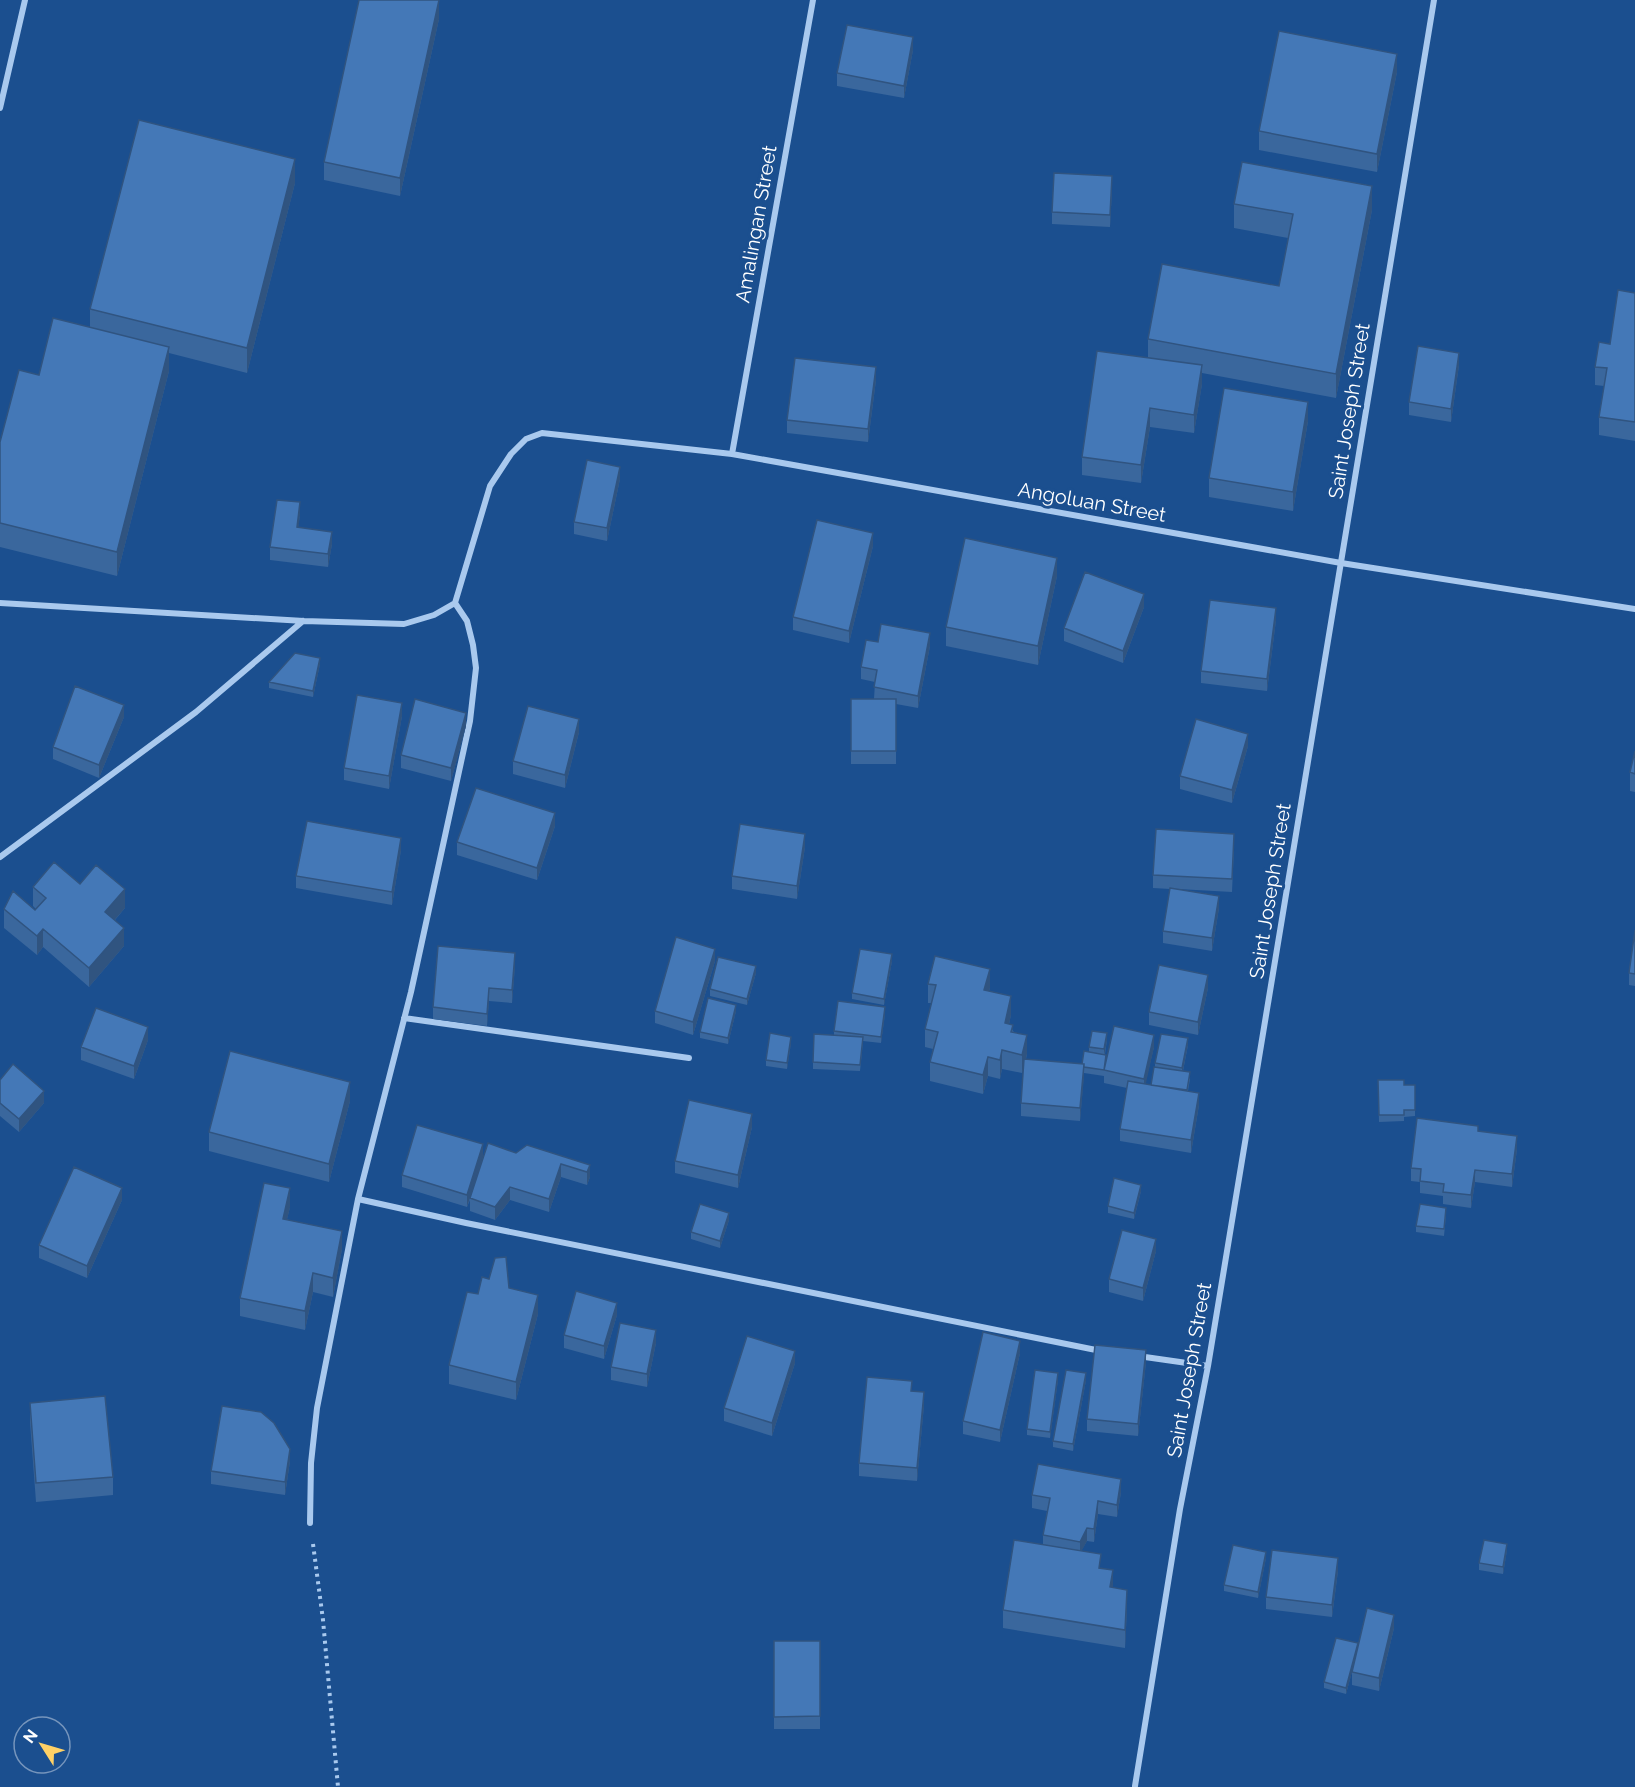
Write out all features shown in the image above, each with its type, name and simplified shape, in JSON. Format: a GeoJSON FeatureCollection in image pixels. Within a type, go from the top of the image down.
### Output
{"type":"FeatureCollection","features":[{"type":"Feature","properties":{"kind":"street"},"geometry":{"type":"LineString","coordinates":[[0,108],[25,0]]}},
{"type":"Feature","properties":{"kind":"street","name":"Amalingan Street"},"geometry":{"type":"LineString","coordinates":[[732,454],[813,0]]}},
{"type":"Feature","properties":{"kind":"street","name":"Saint Joseph Street"},"geometry":{"type":"LineString","coordinates":[[1135,1786],[1180,1509],[1208,1366],[1434,0]]}},
{"type":"Feature","properties":{"kind":"street","name":"Angoluan Street"},"geometry":{"type":"LineString","coordinates":[[456,603],[490,486],[511,454],[526,439],[542,433],[732,454],[1341,563],[1635,609]]}},
{"type":"Feature","properties":{"kind":"street"},"geometry":{"type":"LineString","coordinates":[[0,603],[304,621],[404,624],[434,615],[456,603],[467,621],[476,668],[470,721],[404,1018],[358,1199],[316,1408],[311,1463],[310,1522]]}},
{"type":"Feature","properties":{"kind":"street"},"geometry":{"type":"LineString","coordinates":[[0,857],[196,712],[304,621]]}},
{"type":"Feature","properties":{"kind":"street"},"geometry":{"type":"LineString","coordinates":[[404,1018],[689,1058]]}},
{"type":"Feature","properties":{"kind":"street"},"geometry":{"type":"LineString","coordinates":[[358,1199],[1110,1352]]}},
{"type":"Feature","properties":{"kind":"street"},"geometry":{"type":"LineString","coordinates":[[1132,1356],[1208,1366]]}},
{"type":"Feature","properties":{"kind":"path"},"geometry":{"type":"LineString","coordinates":[[310,1522],[323,1620],[338,1787]]}},
{"type":"Feature","properties":{"kind":"building"},"geometry":{"type":"Polygon","coordinates":[[[359,0],[439,0],[400,178],[324,162],[359,0]]]}},
{"type":"Feature","properties":{"kind":"building"},"geometry":{"type":"Polygon","coordinates":[[[847,25],[913,37],[904,86],[837,73],[847,25]]]}},
{"type":"Feature","properties":{"kind":"building"},"geometry":{"type":"Polygon","coordinates":[[[1279,31],[1397,54],[1377,154],[1259,131],[1279,31]]]}},
{"type":"Feature","properties":{"kind":"building"},"geometry":{"type":"Polygon","coordinates":[[[139,120],[295,159],[247,348],[90,309],[139,120]]]}},
{"type":"Feature","properties":{"kind":"building"},"geometry":{"type":"Polygon","coordinates":[[[1242,162],[1372,186],[1336,374],[1148,339],[1162,264],[1279,286],[1293,214],[1234,204],[1242,162]]]}},
{"type":"Feature","properties":{"kind":"building"},"geometry":{"type":"Polygon","coordinates":[[[1054,173],[1112,176],[1110,215],[1052,212],[1054,173]]]}},
{"type":"Feature","properties":{"kind":"building"},"geometry":{"type":"Polygon","coordinates":[[[1618,290],[1635,293],[1635,422],[1599,417],[1607,368],[1595,367],[1599,342],[1610,344],[1618,290]]]}},
{"type":"Feature","properties":{"kind":"building"},"geometry":{"type":"Polygon","coordinates":[[[53,318],[169,347],[117,552],[0,523],[0,442],[19,370],[39,375],[53,318]]]}},
{"type":"Feature","properties":{"kind":"building"},"geometry":{"type":"Polygon","coordinates":[[[1418,346],[1459,353],[1451,409],[1409,402],[1418,346]]]}},
{"type":"Feature","properties":{"kind":"building"},"geometry":{"type":"Polygon","coordinates":[[[1097,351],[1202,365],[1194,415],[1150,408],[1141,465],[1082,457],[1097,351]]]}},
{"type":"Feature","properties":{"kind":"building"},"geometry":{"type":"Polygon","coordinates":[[[795,358],[876,367],[868,429],[787,420],[795,358]]]}},
{"type":"Feature","properties":{"kind":"building"},"geometry":{"type":"Polygon","coordinates":[[[1224,388],[1308,402],[1293,492],[1209,478],[1224,388]]]}},
{"type":"Feature","properties":{"kind":"building"},"geometry":{"type":"Polygon","coordinates":[[[587,460],[620,467],[607,528],[574,522],[587,460]]]}},
{"type":"Feature","properties":{"kind":"building"},"geometry":{"type":"Polygon","coordinates":[[[277,500],[300,502],[297,527],[332,532],[328,554],[270,547],[277,500]]]}},
{"type":"Feature","properties":{"kind":"building"},"geometry":{"type":"Polygon","coordinates":[[[817,520],[873,533],[849,631],[793,617],[817,520]]]}},
{"type":"Feature","properties":{"kind":"building"},"geometry":{"type":"Polygon","coordinates":[[[965,538],[1057,558],[1038,646],[946,627],[965,538]]]}},
{"type":"Feature","properties":{"kind":"building"},"geometry":{"type":"Polygon","coordinates":[[[1085,572],[1144,594],[1123,651],[1064,628],[1085,572]]]}},
{"type":"Feature","properties":{"kind":"building"},"geometry":{"type":"Polygon","coordinates":[[[1210,600],[1276,608],[1267,679],[1201,671],[1210,600]]]}},
{"type":"Feature","properties":{"kind":"building"},"geometry":{"type":"Polygon","coordinates":[[[881,624],[930,633],[918,696],[874,687],[877,670],[861,667],[866,640],[878,642],[881,624]]]}},
{"type":"Feature","properties":{"kind":"building"},"geometry":{"type":"Polygon","coordinates":[[[295,653],[320,658],[313,691],[269,682],[295,653]]]}},
{"type":"Feature","properties":{"kind":"building"},"geometry":{"type":"Polygon","coordinates":[[[75,686],[124,705],[99,765],[53,747],[75,686]]]}},
{"type":"Feature","properties":{"kind":"building"},"geometry":{"type":"Polygon","coordinates":[[[357,695],[402,703],[389,776],[344,768],[357,695]]]}},
{"type":"Feature","properties":{"kind":"building"},"geometry":{"type":"Polygon","coordinates":[[[415,699],[466,713],[451,768],[401,755],[415,699]]]}},
{"type":"Feature","properties":{"kind":"building"},"geometry":{"type":"Polygon","coordinates":[[[851,699],[896,699],[896,751],[851,751],[851,699]]]}},
{"type":"Feature","properties":{"kind":"building"},"geometry":{"type":"Polygon","coordinates":[[[528,706],[579,719],[565,775],[513,761],[528,706]]]}},
{"type":"Feature","properties":{"kind":"building"},"geometry":{"type":"Polygon","coordinates":[[[1196,719],[1248,734],[1232,790],[1180,776],[1196,719]]]}},
{"type":"Feature","properties":{"kind":"building"},"geometry":{"type":"Polygon","coordinates":[[[1635,751],[1635,774],[1630,772],[1635,751]]]}},
{"type":"Feature","properties":{"kind":"building"},"geometry":{"type":"Polygon","coordinates":[[[476,788],[555,813],[537,868],[457,842],[476,788]]]}},
{"type":"Feature","properties":{"kind":"building"},"geometry":{"type":"Polygon","coordinates":[[[307,821],[401,838],[392,892],[296,876],[307,821]]]}},
{"type":"Feature","properties":{"kind":"building"},"geometry":{"type":"Polygon","coordinates":[[[740,824],[805,834],[797,886],[732,876],[740,824]]]}},
{"type":"Feature","properties":{"kind":"building"},"geometry":{"type":"Polygon","coordinates":[[[1156,829],[1234,834],[1232,879],[1153,875],[1156,829]]]}},
{"type":"Feature","properties":{"kind":"building"},"geometry":{"type":"Polygon","coordinates":[[[54,862],[80,884],[96,865],[125,889],[105,912],[124,928],[89,968],[43,929],[37,936],[4,909],[13,891],[35,910],[46,898],[33,887],[54,862]]]}},
{"type":"Feature","properties":{"kind":"building"},"geometry":{"type":"Polygon","coordinates":[[[1170,888],[1219,896],[1212,938],[1163,931],[1170,888]]]}},
{"type":"Feature","properties":{"kind":"building"},"geometry":{"type":"Polygon","coordinates":[[[1635,930],[1635,974],[1629,973],[1635,930]]]}},
{"type":"Feature","properties":{"kind":"building"},"geometry":{"type":"Polygon","coordinates":[[[676,937],[715,949],[693,1022],[655,1011],[676,937]]]}},
{"type":"Feature","properties":{"kind":"building"},"geometry":{"type":"Polygon","coordinates":[[[438,946],[515,953],[512,990],[489,988],[487,1014],[433,1007],[438,946]]]}},
{"type":"Feature","properties":{"kind":"building"},"geometry":{"type":"Polygon","coordinates":[[[860,949],[892,954],[884,999],[852,993],[860,949]]]}},
{"type":"Feature","properties":{"kind":"building"},"geometry":{"type":"Polygon","coordinates":[[[935,956],[990,969],[984,990],[1011,996],[1005,1023],[1013,1025],[1011,1032],[1027,1035],[1022,1055],[1002,1050],[1000,1060],[988,1057],[983,1075],[930,1062],[938,1032],[925,1029],[936,985],[928,984],[935,956]]]}},
{"type":"Feature","properties":{"kind":"building"},"geometry":{"type":"Polygon","coordinates":[[[718,957],[756,966],[747,999],[710,989],[718,957]]]}},
{"type":"Feature","properties":{"kind":"building"},"geometry":{"type":"Polygon","coordinates":[[[1159,965],[1208,975],[1198,1022],[1149,1012],[1159,965]]]}},
{"type":"Feature","properties":{"kind":"building"},"geometry":{"type":"Polygon","coordinates":[[[708,998],[736,1005],[728,1038],[700,1032],[708,998]]]}},
{"type":"Feature","properties":{"kind":"building"},"geometry":{"type":"Polygon","coordinates":[[[838,1001],[885,1007],[881,1037],[834,1031],[838,1001]]]}},
{"type":"Feature","properties":{"kind":"building"},"geometry":{"type":"Polygon","coordinates":[[[96,1008],[148,1027],[134,1066],[81,1047],[96,1008]]]}},
{"type":"Feature","properties":{"kind":"building"},"geometry":{"type":"Polygon","coordinates":[[[1114,1026],[1154,1035],[1144,1079],[1104,1070],[1114,1026]]]}},
{"type":"Feature","properties":{"kind":"building"},"geometry":{"type":"Polygon","coordinates":[[[1092,1031],[1107,1033],[1104,1049],[1089,1047],[1092,1031]]]}},
{"type":"Feature","properties":{"kind":"building"},"geometry":{"type":"Polygon","coordinates":[[[770,1033],[791,1037],[787,1063],[766,1060],[770,1033]]]}},
{"type":"Feature","properties":{"kind":"building"},"geometry":{"type":"Polygon","coordinates":[[[814,1034],[863,1037],[860,1065],[813,1062],[814,1034]]]}},
{"type":"Feature","properties":{"kind":"building"},"geometry":{"type":"Polygon","coordinates":[[[1161,1034],[1188,1038],[1182,1068],[1155,1063],[1161,1034]]]}},
{"type":"Feature","properties":{"kind":"building"},"geometry":{"type":"Polygon","coordinates":[[[230,1051],[350,1082],[329,1164],[209,1132],[230,1051]]]}},
{"type":"Feature","properties":{"kind":"building"},"geometry":{"type":"Polygon","coordinates":[[[1084,1051],[1106,1055],[1104,1070],[1084,1067],[1082,1064],[1084,1051]]]}},
{"type":"Feature","properties":{"kind":"building"},"geometry":{"type":"Polygon","coordinates":[[[1024,1059],[1084,1064],[1080,1108],[1021,1103],[1024,1059]]]}},
{"type":"Feature","properties":{"kind":"building"},"geometry":{"type":"Polygon","coordinates":[[[13,1064],[44,1091],[19,1119],[0,1103],[0,1080],[13,1064]]]}},
{"type":"Feature","properties":{"kind":"building"},"geometry":{"type":"Polygon","coordinates":[[[1154,1067],[1190,1072],[1187,1090],[1151,1085],[1154,1067]]]}},
{"type":"Feature","properties":{"kind":"building"},"geometry":{"type":"Polygon","coordinates":[[[1378,1080],[1404,1080],[1404,1085],[1415,1085],[1415,1110],[1404,1110],[1404,1115],[1379,1115],[1378,1080]]]}},
{"type":"Feature","properties":{"kind":"building"},"geometry":{"type":"Polygon","coordinates":[[[1128,1081],[1199,1093],[1191,1140],[1120,1129],[1128,1081]]]}},
{"type":"Feature","properties":{"kind":"building"},"geometry":{"type":"Polygon","coordinates":[[[689,1100],[752,1114],[738,1175],[675,1161],[689,1100]]]}},
{"type":"Feature","properties":{"kind":"building"},"geometry":{"type":"Polygon","coordinates":[[[1417,1118],[1478,1126],[1478,1131],[1517,1136],[1512,1174],[1475,1170],[1471,1195],[1443,1192],[1444,1184],[1420,1181],[1421,1169],[1411,1168],[1417,1118]]]}},
{"type":"Feature","properties":{"kind":"building"},"geometry":{"type":"Polygon","coordinates":[[[417,1125],[483,1144],[467,1195],[402,1175],[417,1125]]]}},
{"type":"Feature","properties":{"kind":"building"},"geometry":{"type":"Polygon","coordinates":[[[488,1143],[516,1153],[527,1145],[590,1165],[587,1172],[561,1164],[549,1199],[510,1187],[495,1207],[470,1198],[488,1143]]]}},
{"type":"Feature","properties":{"kind":"building"},"geometry":{"type":"Polygon","coordinates":[[[74,1167],[122,1188],[87,1266],[39,1245],[74,1167]]]}},
{"type":"Feature","properties":{"kind":"building"},"geometry":{"type":"Polygon","coordinates":[[[1114,1178],[1141,1185],[1134,1213],[1108,1206],[1114,1178]]]}},
{"type":"Feature","properties":{"kind":"building"},"geometry":{"type":"Polygon","coordinates":[[[264,1183],[290,1188],[283,1219],[342,1231],[333,1278],[313,1273],[305,1311],[240,1298],[264,1183]]]}},
{"type":"Feature","properties":{"kind":"building"},"geometry":{"type":"Polygon","coordinates":[[[700,1204],[729,1213],[720,1241],[691,1232],[700,1204]]]}},
{"type":"Feature","properties":{"kind":"building"},"geometry":{"type":"Polygon","coordinates":[[[1420,1204],[1446,1208],[1444,1229],[1416,1226],[1420,1204]]]}},
{"type":"Feature","properties":{"kind":"building"},"geometry":{"type":"Polygon","coordinates":[[[1122,1230],[1156,1239],[1143,1288],[1109,1279],[1122,1230]]]}},
{"type":"Feature","properties":{"kind":"building"},"geometry":{"type":"Polygon","coordinates":[[[506,1257],[509,1288],[538,1295],[516,1382],[449,1365],[467,1292],[478,1294],[482,1277],[489,1279],[495,1258],[506,1257]]]}},
{"type":"Feature","properties":{"kind":"building"},"geometry":{"type":"Polygon","coordinates":[[[576,1291],[617,1303],[604,1346],[564,1335],[576,1291]]]}},
{"type":"Feature","properties":{"kind":"building"},"geometry":{"type":"Polygon","coordinates":[[[620,1323],[656,1330],[647,1374],[611,1367],[620,1323]]]}},
{"type":"Feature","properties":{"kind":"building"},"geometry":{"type":"Polygon","coordinates":[[[983,1332],[1020,1341],[1000,1430],[963,1421],[983,1332]]]}},
{"type":"Feature","properties":{"kind":"building"},"geometry":{"type":"Polygon","coordinates":[[[747,1336],[795,1351],[772,1423],[724,1408],[747,1336]]]}},
{"type":"Feature","properties":{"kind":"building"},"geometry":{"type":"Polygon","coordinates":[[[1095,1345],[1146,1350],[1138,1424],[1087,1419],[1095,1345]]]}},
{"type":"Feature","properties":{"kind":"building"},"geometry":{"type":"Polygon","coordinates":[[[1035,1370],[1058,1373],[1050,1432],[1027,1429],[1035,1370]]]}},
{"type":"Feature","properties":{"kind":"building"},"geometry":{"type":"Polygon","coordinates":[[[1066,1370],[1086,1373],[1073,1444],[1053,1441],[1066,1370]]]}},
{"type":"Feature","properties":{"kind":"building"},"geometry":{"type":"Polygon","coordinates":[[[867,1377],[912,1381],[911,1391],[924,1392],[917,1468],[859,1463],[867,1377]]]}},
{"type":"Feature","properties":{"kind":"building"},"geometry":{"type":"Polygon","coordinates":[[[105,1396],[113,1477],[36,1483],[30,1403],[105,1396]]]}},
{"type":"Feature","properties":{"kind":"building"},"geometry":{"type":"Polygon","coordinates":[[[222,1406],[261,1412],[274,1423],[290,1449],[285,1482],[211,1471],[222,1406]]]}},
{"type":"Feature","properties":{"kind":"building"},"geometry":{"type":"Polygon","coordinates":[[[1038,1464],[1121,1479],[1117,1505],[1098,1501],[1094,1529],[1087,1528],[1080,1542],[1043,1535],[1050,1498],[1032,1495],[1038,1464]]]}},
{"type":"Feature","properties":{"kind":"building"},"geometry":{"type":"Polygon","coordinates":[[[1014,1540],[1101,1554],[1099,1568],[1113,1570],[1110,1587],[1127,1590],[1125,1630],[1003,1610],[1014,1540]]]}},
{"type":"Feature","properties":{"kind":"building"},"geometry":{"type":"Polygon","coordinates":[[[1484,1540],[1507,1544],[1503,1567],[1479,1563],[1484,1540]]]}},
{"type":"Feature","properties":{"kind":"building"},"geometry":{"type":"Polygon","coordinates":[[[1233,1545],[1266,1552],[1258,1592],[1224,1585],[1233,1545]]]}},
{"type":"Feature","properties":{"kind":"building"},"geometry":{"type":"Polygon","coordinates":[[[1272,1550],[1338,1558],[1332,1605],[1266,1597],[1272,1550]]]}},
{"type":"Feature","properties":{"kind":"building"},"geometry":{"type":"Polygon","coordinates":[[[1367,1608],[1394,1615],[1379,1678],[1352,1672],[1367,1608]]]}},
{"type":"Feature","properties":{"kind":"building"},"geometry":{"type":"Polygon","coordinates":[[[1336,1638],[1358,1643],[1346,1688],[1324,1682],[1336,1638]]]}},
{"type":"Feature","properties":{"kind":"building"},"geometry":{"type":"Polygon","coordinates":[[[774,1641],[820,1641],[820,1716],[774,1717],[774,1641]]]}}]}
